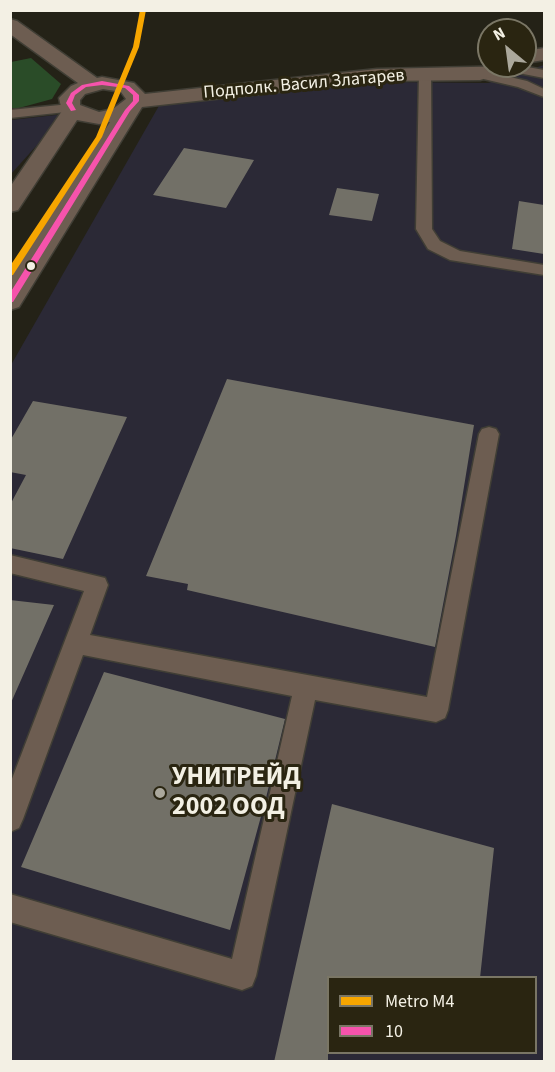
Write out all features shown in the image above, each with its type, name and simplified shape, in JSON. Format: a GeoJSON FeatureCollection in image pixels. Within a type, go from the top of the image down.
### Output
{"type":"FeatureCollection","features":[{"type":"Feature","properties":{"kind":"street"},"geometry":{"type":"LineString","coordinates":[[10,25],[92,84]]}},
{"type":"Feature","properties":{"kind":"street","name":"Подполк. Васил Златарев"},"geometry":{"type":"LineString","coordinates":[[71,109],[88,117],[99,118],[120,114],[132,105],[377,75],[477,74]]}},
{"type":"Feature","properties":{"kind":"street"},"geometry":{"type":"LineString","coordinates":[[10,205],[71,109],[69,98],[73,94],[92,84],[111,82],[127,87],[136,95],[132,105],[10,301]]}},
{"type":"Feature","properties":{"kind":"lane"},"geometry":{"type":"LineString","coordinates":[[425,74],[424,229],[434,244],[456,256],[544,270]]}},
{"type":"Feature","properties":{"kind":"lane"},"geometry":{"type":"LineString","coordinates":[[497,78],[522,84],[544,93]]}},
{"type":"Feature","properties":{"kind":"lane"},"geometry":{"type":"LineString","coordinates":[[10,114],[71,109]]}},
{"type":"Feature","properties":{"kind":"lane"},"geometry":{"type":"LineString","coordinates":[[76,643],[436,710],[489,434]]}},
{"type":"Feature","properties":{"kind":"lane"},"geometry":{"type":"LineString","coordinates":[[10,564],[97,585],[10,819]]}},
{"type":"Feature","properties":{"kind":"lane"},"geometry":{"type":"LineString","coordinates":[[10,908],[242,976],[306,687]]}},
{"type":"Feature","properties":{"kind":"shaded area"},"geometry":{"type":"Polygon","coordinates":[[[544,65],[544,1061],[11,1062],[11,365],[160,104],[380,82],[488,83],[504,78],[537,78],[537,67],[544,65]]]}},
{"type":"Feature","properties":{"kind":"shaded area"},"geometry":{"type":"Polygon","coordinates":[[[65,114],[11,174],[11,120],[65,114]]]}},
{"type":"Feature","properties":{"kind":"green space"},"geometry":{"type":"Polygon","coordinates":[[[31,58],[61,84],[52,99],[11,108],[11,62],[31,58]]]}},
{"type":"Feature","properties":{"kind":"building"},"geometry":{"type":"Polygon","coordinates":[[[184,148],[254,160],[226,208],[153,195],[184,148]]]}},
{"type":"Feature","properties":{"kind":"building"},"geometry":{"type":"Polygon","coordinates":[[[337,188],[379,194],[372,221],[329,215],[337,188]]]}},
{"type":"Feature","properties":{"kind":"building"},"geometry":{"type":"Polygon","coordinates":[[[519,201],[544,205],[544,254],[512,249],[519,201]]]}},
{"type":"Feature","properties":{"kind":"building"},"geometry":{"type":"Polygon","coordinates":[[[227,379],[474,425],[435,647],[187,590],[188,584],[146,576],[227,379]]]}},
{"type":"Feature","properties":{"kind":"building"},"geometry":{"type":"Polygon","coordinates":[[[33,401],[127,417],[63,559],[10,548],[10,505],[26,475],[10,472],[10,441],[33,401]]]}},
{"type":"Feature","properties":{"kind":"building"},"geometry":{"type":"Polygon","coordinates":[[[10,600],[54,605],[10,705],[10,600]]]}},
{"type":"Feature","properties":{"kind":"building","name":"УНИТРЕЙД 2002 ООД"},"geometry":{"type":"Polygon","coordinates":[[[104,672],[285,719],[230,930],[21,867],[104,672]]]}},
{"type":"Feature","properties":{"kind":"building"},"geometry":{"type":"Polygon","coordinates":[[[332,804],[494,848],[480,976],[327,976],[328,1062],[274,1062],[332,804]]]}},
{"type":"Feature","properties":{"kind":"metro line","name":"M4"},"geometry":{"type":"LineString","coordinates":[[10,273],[99,137],[136,47],[143,10]]}},
{"type":"Feature","properties":{"kind":"transit line","name":"10"},"geometry":{"type":"LineString","coordinates":[[73,110],[69,103],[73,94],[84,86],[102,83],[127,87],[136,95],[136,101]]}},
{"type":"Feature","properties":{"kind":"transit line","name":"10"},"geometry":{"type":"LineString","coordinates":[[10,300],[128,110],[136,101]]}},
{"type":"Feature","properties":{"kind":"place","name":"УНИТРЕЙД 2002 ООД"},"geometry":{"type":"Point","coordinates":[160,793]}}]}
